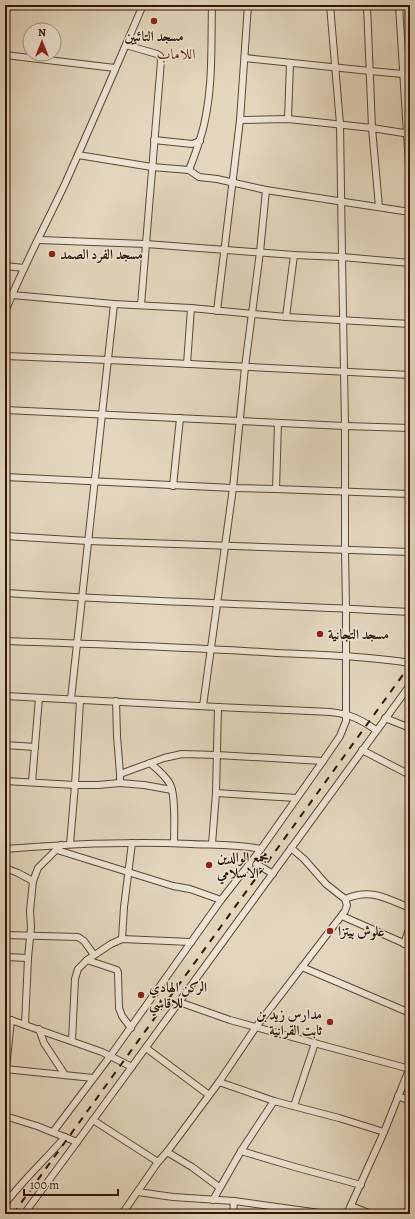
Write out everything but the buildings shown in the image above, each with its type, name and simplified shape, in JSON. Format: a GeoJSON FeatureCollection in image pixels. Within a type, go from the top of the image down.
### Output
{"type":"FeatureCollection","features":[{"type":"Feature","properties":{"kind":"street"},"geometry":{"type":"LineString","coordinates":[[5,312],[24,268],[39,240],[78,155],[142,5]]}},
{"type":"Feature","properties":{"kind":"street"},"geometry":{"type":"LineString","coordinates":[[190,170],[206,119],[212,5]]}},
{"type":"Feature","properties":{"kind":"street"},"geometry":{"type":"LineString","coordinates":[[236,5],[278,5]]}},
{"type":"Feature","properties":{"kind":"street"},"geometry":{"type":"LineString","coordinates":[[217,311],[240,120],[248,5]]}},
{"type":"Feature","properties":{"kind":"street"},"geometry":{"type":"LineString","coordinates":[[53,1132],[111,1056],[221,900],[261,849],[323,761],[344,729],[346,721],[346,491],[340,124],[330,5]]}},
{"type":"Feature","properties":{"kind":"street"},"geometry":{"type":"LineString","coordinates":[[367,5],[372,128],[379,207]]}},
{"type":"Feature","properties":{"kind":"street"},"geometry":{"type":"LineString","coordinates":[[400,5],[403,74],[408,103],[410,182]]}},
{"type":"Feature","properties":{"kind":"street"},"geometry":{"type":"LineString","coordinates":[[126,45],[157,54],[160,56],[161,61],[141,305]]}},
{"type":"Feature","properties":{"kind":"street"},"geometry":{"type":"LineString","coordinates":[[5,55],[116,68]]}},
{"type":"Feature","properties":{"kind":"street"},"geometry":{"type":"LineString","coordinates":[[245,58],[403,74]]}},
{"type":"Feature","properties":{"kind":"street"},"geometry":{"type":"LineString","coordinates":[[288,119],[290,63]]}},
{"type":"Feature","properties":{"kind":"street"},"geometry":{"type":"LineString","coordinates":[[240,120],[288,119],[340,124],[409,134]]}},
{"type":"Feature","properties":{"kind":"street"},"geometry":{"type":"LineString","coordinates":[[154,140],[192,144],[200,141]]}},
{"type":"Feature","properties":{"kind":"street"},"geometry":{"type":"LineString","coordinates":[[78,155],[152,167],[190,170],[199,177],[217,179],[266,190],[410,212]]}},
{"type":"Feature","properties":{"kind":"street"},"geometry":{"type":"LineString","coordinates":[[203,706],[233,488],[239,421],[260,252],[266,190]]}},
{"type":"Feature","properties":{"kind":"street"},"geometry":{"type":"LineString","coordinates":[[39,240],[146,244],[410,263]]}},
{"type":"Feature","properties":{"kind":"street"},"geometry":{"type":"LineString","coordinates":[[286,317],[294,255]]}},
{"type":"Feature","properties":{"kind":"street"},"geometry":{"type":"LineString","coordinates":[[5,266],[24,268]]}},
{"type":"Feature","properties":{"kind":"street"},"geometry":{"type":"LineString","coordinates":[[12,295],[114,304],[192,308],[251,315],[410,324]]}},
{"type":"Feature","properties":{"kind":"street"},"geometry":{"type":"LineString","coordinates":[[71,699],[114,304]]}},
{"type":"Feature","properties":{"kind":"street"},"geometry":{"type":"LineString","coordinates":[[187,364],[192,308]]}},
{"type":"Feature","properties":{"kind":"street"},"geometry":{"type":"LineString","coordinates":[[5,356],[410,375]]}},
{"type":"Feature","properties":{"kind":"street"},"geometry":{"type":"LineString","coordinates":[[5,410],[410,428]]}},
{"type":"Feature","properties":{"kind":"street"},"geometry":{"type":"LineString","coordinates":[[173,486],[180,418]]}},
{"type":"Feature","properties":{"kind":"street"},"geometry":{"type":"LineString","coordinates":[[276,488],[278,423]]}},
{"type":"Feature","properties":{"kind":"street"},"geometry":{"type":"LineString","coordinates":[[5,477],[173,486],[276,488],[410,494]]}},
{"type":"Feature","properties":{"kind":"street"},"geometry":{"type":"LineString","coordinates":[[5,536],[88,541],[410,552]]}},
{"type":"Feature","properties":{"kind":"street"},"geometry":{"type":"LineString","coordinates":[[5,593],[81,598],[346,608],[410,612]]}},
{"type":"Feature","properties":{"kind":"street"},"geometry":{"type":"LineString","coordinates":[[5,641],[210,649],[392,660],[410,663]]}},
{"type":"Feature","properties":{"kind":"street"},"geometry":{"type":"LineString","coordinates":[[24,1214],[410,685]]}},
{"type":"Feature","properties":{"kind":"street"},"geometry":{"type":"LineString","coordinates":[[5,696],[116,701],[218,708],[346,713],[376,730]]}},
{"type":"Feature","properties":{"kind":"street"},"geometry":{"type":"LineString","coordinates":[[32,782],[39,698]]}},
{"type":"Feature","properties":{"kind":"street"},"geometry":{"type":"LineString","coordinates":[[70,844],[80,700]]}},
{"type":"Feature","properties":{"kind":"street"},"geometry":{"type":"LineString","coordinates":[[116,701],[120,783]]}},
{"type":"Feature","properties":{"kind":"street"},"geometry":{"type":"LineString","coordinates":[[212,844],[216,793],[218,708]]}},
{"type":"Feature","properties":{"kind":"street"},"geometry":{"type":"LineString","coordinates":[[385,718],[410,728]]}},
{"type":"Feature","properties":{"kind":"street"},"geometry":{"type":"LineString","coordinates":[[5,746],[35,747]]}},
{"type":"Feature","properties":{"kind":"street"},"geometry":{"type":"LineString","coordinates":[[362,750],[410,775]]}},
{"type":"Feature","properties":{"kind":"street"},"geometry":{"type":"LineString","coordinates":[[120,774],[164,758],[182,754],[323,761]]}},
{"type":"Feature","properties":{"kind":"street"},"geometry":{"type":"LineString","coordinates":[[150,763],[165,777],[172,790],[174,843]]}},
{"type":"Feature","properties":{"kind":"street"},"geometry":{"type":"LineString","coordinates":[[5,781],[75,785],[120,783],[144,785],[172,790]]}},
{"type":"Feature","properties":{"kind":"street"},"geometry":{"type":"LineString","coordinates":[[216,793],[296,798]]}},
{"type":"Feature","properties":{"kind":"street"},"geometry":{"type":"LineString","coordinates":[[410,832],[410,840]]}},
{"type":"Feature","properties":{"kind":"street"},"geometry":{"type":"LineString","coordinates":[[122,939],[124,907],[132,843]]}},
{"type":"Feature","properties":{"kind":"street"},"geometry":{"type":"LineString","coordinates":[[5,849],[59,847],[70,844],[174,843],[212,844],[261,849]]}},
{"type":"Feature","properties":{"kind":"street"},"geometry":{"type":"LineString","coordinates":[[59,847],[129,872],[190,889],[221,900]]}},
{"type":"Feature","properties":{"kind":"street"},"geometry":{"type":"LineString","coordinates":[[25,1025],[31,927],[30,911],[33,881],[38,868],[59,847]]}},
{"type":"Feature","properties":{"kind":"street"},"geometry":{"type":"LineString","coordinates":[[122,1214],[158,1162],[220,1082],[256,1027],[342,916],[347,905],[345,899],[326,884],[304,859],[291,848]]}},
{"type":"Feature","properties":{"kind":"street"},"geometry":{"type":"LineString","coordinates":[[252,860],[273,874]]}},
{"type":"Feature","properties":{"kind":"street"},"geometry":{"type":"LineString","coordinates":[[5,868],[33,881]]}},
{"type":"Feature","properties":{"kind":"street"},"geometry":{"type":"LineString","coordinates":[[345,899],[358,894],[372,894],[410,908]]}},
{"type":"Feature","properties":{"kind":"street"},"geometry":{"type":"LineString","coordinates":[[342,916],[407,945],[410,926]]}},
{"type":"Feature","properties":{"kind":"street"},"geometry":{"type":"LineString","coordinates":[[5,935],[78,937],[84,941],[94,955]]}},
{"type":"Feature","properties":{"kind":"street"},"geometry":{"type":"LineString","coordinates":[[72,1041],[75,979],[78,969],[86,960],[111,944],[122,939],[191,942]]}},
{"type":"Feature","properties":{"kind":"street"},"geometry":{"type":"LineString","coordinates":[[5,957],[28,958]]}},
{"type":"Feature","properties":{"kind":"street"},"geometry":{"type":"LineString","coordinates":[[86,960],[117,970],[120,1012],[131,1028]]}},
{"type":"Feature","properties":{"kind":"street"},"geometry":{"type":"LineString","coordinates":[[302,967],[410,1013]]}},
{"type":"Feature","properties":{"kind":"street"},"geometry":{"type":"LineString","coordinates":[[179,1002],[256,1027],[410,1069],[361,1185],[347,1214]]}},
{"type":"Feature","properties":{"kind":"street"},"geometry":{"type":"LineString","coordinates":[[5,1078],[8,1019],[111,1056],[132,1067]]}},
{"type":"Feature","properties":{"kind":"street"},"geometry":{"type":"LineString","coordinates":[[39,1029],[44,1043],[65,1075]]}},
{"type":"Feature","properties":{"kind":"street"},"geometry":{"type":"LineString","coordinates":[[294,1106],[315,1043]]}},
{"type":"Feature","properties":{"kind":"street"},"geometry":{"type":"LineString","coordinates":[[146,1048],[209,1095]]}},
{"type":"Feature","properties":{"kind":"street"},"geometry":{"type":"LineString","coordinates":[[6,1069],[93,1078]]}},
{"type":"Feature","properties":{"kind":"street"},"geometry":{"type":"LineString","coordinates":[[220,1082],[274,1101],[384,1132]]}},
{"type":"Feature","properties":{"kind":"street"},"geometry":{"type":"LineString","coordinates":[[398,1096],[410,1101]]}},
{"type":"Feature","properties":{"kind":"street"},"geometry":{"type":"LineString","coordinates":[[213,1200],[219,1187],[241,1151],[274,1101]]}},
{"type":"Feature","properties":{"kind":"street"},"geometry":{"type":"LineString","coordinates":[[5,1116],[53,1132],[77,1142]]}},
{"type":"Feature","properties":{"kind":"street"},"geometry":{"type":"LineString","coordinates":[[93,1120],[158,1162]]}},
{"type":"Feature","properties":{"kind":"street"},"geometry":{"type":"LineString","coordinates":[[5,1204],[35,1168],[65,1137]]}},
{"type":"Feature","properties":{"kind":"street"},"geometry":{"type":"LineString","coordinates":[[241,1151],[361,1185]]}},
{"type":"Feature","properties":{"kind":"street"},"geometry":{"type":"LineString","coordinates":[[167,1152],[192,1167],[219,1187]]}},
{"type":"Feature","properties":{"kind":"street"},"geometry":{"type":"LineString","coordinates":[[138,1192],[173,1197],[234,1201],[327,1214]]}},
{"type":"Feature","properties":{"kind":"street"},"geometry":{"type":"LineString","coordinates":[[233,1214],[234,1201]]}},
{"type":"Feature","properties":{"kind":"street"},"geometry":{"type":"LineString","coordinates":[[351,1206],[371,1214]]}},
{"type":"Feature","properties":{"kind":"railway"},"geometry":{"type":"LineString","coordinates":[[13,1214],[410,665]]}},
{"type":"Feature","properties":{"kind":"place","name":"مسجد التائبين"},"geometry":{"type":"Point","coordinates":[154,21]}},
{"type":"Feature","properties":{"kind":"place","name":"مسجد الفرد الصمد"},"geometry":{"type":"Point","coordinates":[52,254]}},
{"type":"Feature","properties":{"kind":"place","name":"مسجد التجانية"},"geometry":{"type":"Point","coordinates":[320,634]}},
{"type":"Feature","properties":{"kind":"place","name":"مجمع الوالدين الاسلامي"},"geometry":{"type":"Point","coordinates":[209,865]}},
{"type":"Feature","properties":{"kind":"place","name":"علوش بيتزا"},"geometry":{"type":"Point","coordinates":[330,931]}},
{"type":"Feature","properties":{"kind":"place","name":"الركن الهادي للاقاشي"},"geometry":{"type":"Point","coordinates":[141,995]}},
{"type":"Feature","properties":{"kind":"place","name":"مدارس زيد بن ثابت القرانية"},"geometry":{"type":"Point","coordinates":[330,1022]}},
{"type":"Feature","properties":{"kind":"district","name":"اللاماب"},"geometry":{"type":"Point","coordinates":[176,54]}}]}
